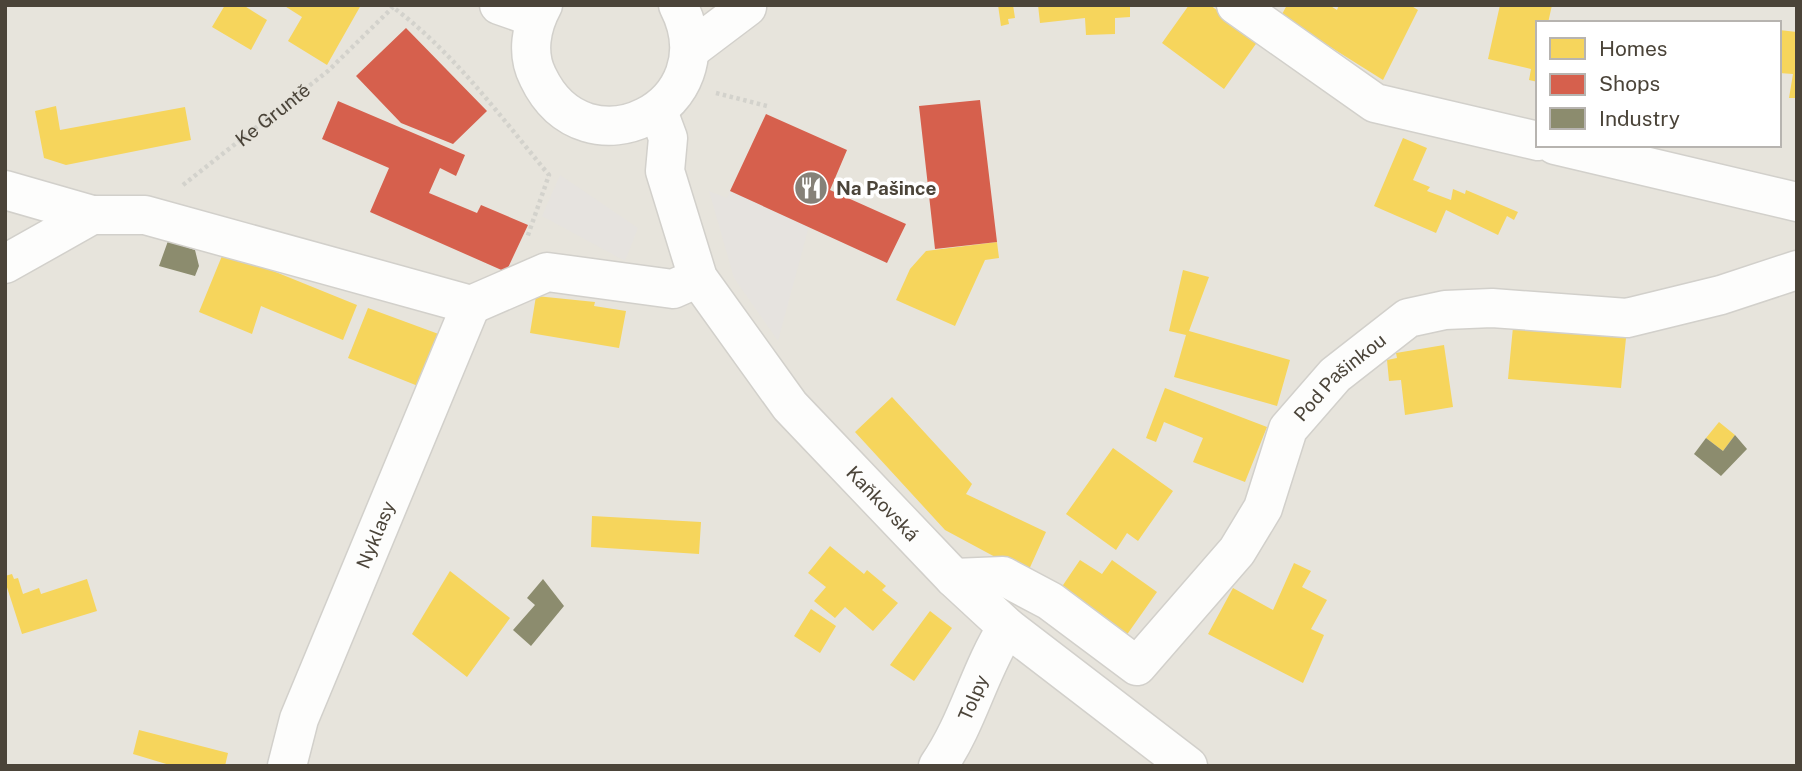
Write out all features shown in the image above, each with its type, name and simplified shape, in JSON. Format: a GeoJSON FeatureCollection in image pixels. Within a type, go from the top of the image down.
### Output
{"type":"FeatureCollection","features":[{"type":"Feature","properties":{"kind":"street"},"geometry":{"type":"LineString","coordinates":[[499,5],[540,11],[531,43],[534,69],[545,93],[563,111],[586,123],[612,127],[636,122],[658,111],[674,94],[686,73],[690,50],[688,27],[678,5]]}},
{"type":"Feature","properties":{"kind":"street"},"geometry":{"type":"LineString","coordinates":[[1236,5],[1376,103],[1536,141]]}},
{"type":"Feature","properties":{"kind":"street"},"geometry":{"type":"LineString","coordinates":[[690,50],[748,6]]}},
{"type":"Feature","properties":{"kind":"street"},"geometry":{"type":"LineString","coordinates":[[658,111],[668,138],[665,171]]}},
{"type":"Feature","properties":{"kind":"street"},"geometry":{"type":"LineString","coordinates":[[612,127],[665,171]]}},
{"type":"Feature","properties":{"kind":"street"},"geometry":{"type":"LineString","coordinates":[[1563,147],[1797,202]]}},
{"type":"Feature","properties":{"kind":"street","name":"Kaňkovská"},"geometry":{"type":"LineString","coordinates":[[665,171],[698,278],[790,406],[954,579],[1007,627],[1188,766]]}},
{"type":"Feature","properties":{"kind":"street"},"geometry":{"type":"LineString","coordinates":[[5,190],[92,215],[145,215],[471,305],[547,272],[673,289],[698,278]]}},
{"type":"Feature","properties":{"kind":"street"},"geometry":{"type":"LineString","coordinates":[[5,264],[92,215]]}},
{"type":"Feature","properties":{"kind":"street","name":"Pod Pašinkou"},"geometry":{"type":"LineString","coordinates":[[954,579],[1003,576],[1050,601],[1137,666],[1237,551],[1262,508],[1288,429],[1335,375],[1408,318],[1445,310],[1492,308],[1627,318],[1721,295],[1797,270]]}},
{"type":"Feature","properties":{"kind":"street","name":"Nyklasy"},"geometry":{"type":"LineString","coordinates":[[288,766],[299,719],[471,305]]}},
{"type":"Feature","properties":{"kind":"street","name":"Tolpy"},"geometry":{"type":"LineString","coordinates":[[938,766],[954,744],[988,657],[1007,627]]}},
{"type":"Feature","properties":{"kind":"path","name":"Ke Gruntě"},"geometry":{"type":"LineString","coordinates":[[145,215],[328,71],[392,6]]}},
{"type":"Feature","properties":{"kind":"path"},"geometry":{"type":"LineString","coordinates":[[392,6],[456,64],[549,175],[528,233],[515,284]]}},
{"type":"Feature","properties":{"kind":"path"},"geometry":{"type":"LineString","coordinates":[[709,91],[766,106]]}},
{"type":"Feature","properties":{"kind":"shaded area"},"geometry":{"type":"Polygon","coordinates":[[[5,5],[1797,5],[1797,766],[5,766],[5,5]]]}},
{"type":"Feature","properties":{"kind":"shaded area"},"geometry":{"type":"Polygon","coordinates":[[[560,175],[638,228],[625,261],[542,216],[560,175]]]}},
{"type":"Feature","properties":{"kind":"shaded area"},"geometry":{"type":"Polygon","coordinates":[[[709,191],[727,198],[730,191],[809,226],[778,341],[734,278],[709,191]]]}},
{"type":"Feature","properties":{"kind":"building: Homes"},"geometry":{"type":"Polygon","coordinates":[[[225,5],[243,5],[267,20],[251,50],[212,27],[225,5]]]}},
{"type":"Feature","properties":{"kind":"building: Homes"},"geometry":{"type":"Polygon","coordinates":[[[283,5],[361,5],[327,65],[288,41],[302,17],[283,5]]]}},
{"type":"Feature","properties":{"kind":"building: Homes"},"geometry":{"type":"Polygon","coordinates":[[[998,5],[1013,5],[1015,18],[1008,19],[1009,24],[1001,26],[998,5]]]}},
{"type":"Feature","properties":{"kind":"building: Homes"},"geometry":{"type":"Polygon","coordinates":[[[1038,5],[1130,5],[1130,17],[1115,18],[1115,34],[1086,35],[1085,18],[1040,23],[1038,5]]]}},
{"type":"Feature","properties":{"kind":"building: Homes"},"geometry":{"type":"Polygon","coordinates":[[[1189,5],[1210,5],[1258,41],[1224,89],[1162,43],[1189,5]]]}},
{"type":"Feature","properties":{"kind":"building: Homes"},"geometry":{"type":"Polygon","coordinates":[[[1287,5],[1329,5],[1337,10],[1339,5],[1410,5],[1418,10],[1383,80],[1281,16],[1287,5]]]}},
{"type":"Feature","properties":{"kind":"building: Homes"},"geometry":{"type":"Polygon","coordinates":[[[1500,5],[1552,5],[1548,21],[1536,21],[1536,82],[1529,80],[1531,69],[1488,59],[1500,5]]]}},
{"type":"Feature","properties":{"kind":"building: Homes"},"geometry":{"type":"Polygon","coordinates":[[[1781,30],[1797,32],[1797,98],[1789,98],[1793,74],[1781,73],[1781,30]]]}},
{"type":"Feature","properties":{"kind":"building: Homes"},"geometry":{"type":"Polygon","coordinates":[[[56,106],[60,130],[185,107],[191,140],[66,165],[44,158],[35,111],[56,106]]]}},
{"type":"Feature","properties":{"kind":"building: Homes"},"geometry":{"type":"Polygon","coordinates":[[[1403,138],[1427,148],[1413,180],[1430,187],[1427,191],[1451,200],[1453,189],[1465,194],[1466,190],[1518,212],[1514,220],[1507,216],[1498,235],[1446,210],[1436,233],[1374,206],[1403,138]]]}},
{"type":"Feature","properties":{"kind":"building: Homes"},"geometry":{"type":"Polygon","coordinates":[[[997,242],[999,258],[985,260],[955,326],[896,300],[910,269],[926,251],[997,242]]]}},
{"type":"Feature","properties":{"kind":"building: Homes"},"geometry":{"type":"Polygon","coordinates":[[[224,251],[357,305],[343,340],[261,306],[252,334],[199,312],[224,251]]]}},
{"type":"Feature","properties":{"kind":"building: Homes"},"geometry":{"type":"Polygon","coordinates":[[[1183,270],[1209,277],[1189,331],[1290,360],[1277,406],[1174,377],[1186,335],[1169,331],[1183,270]]]}},
{"type":"Feature","properties":{"kind":"building: Homes"},"geometry":{"type":"Polygon","coordinates":[[[536,296],[595,302],[594,306],[626,311],[619,348],[530,333],[536,296]]]}},
{"type":"Feature","properties":{"kind":"building: Homes"},"geometry":{"type":"Polygon","coordinates":[[[368,308],[444,336],[423,388],[348,358],[368,308]]]}},
{"type":"Feature","properties":{"kind":"building: Homes"},"geometry":{"type":"Polygon","coordinates":[[[1513,327],[1626,338],[1621,388],[1508,379],[1513,327]]]}},
{"type":"Feature","properties":{"kind":"building: Homes"},"geometry":{"type":"Polygon","coordinates":[[[1444,345],[1453,407],[1405,415],[1401,380],[1389,381],[1387,360],[1397,358],[1396,353],[1444,345]]]}},
{"type":"Feature","properties":{"kind":"building: Homes"},"geometry":{"type":"Polygon","coordinates":[[[1165,388],[1267,427],[1245,482],[1193,462],[1203,438],[1164,422],[1156,442],[1146,438],[1165,388]]]}},
{"type":"Feature","properties":{"kind":"building: Homes"},"geometry":{"type":"Polygon","coordinates":[[[892,397],[972,484],[966,494],[1046,532],[1027,574],[945,530],[855,432],[892,397]]]}},
{"type":"Feature","properties":{"kind":"building: Homes"},"geometry":{"type":"Polygon","coordinates":[[[1719,422],[1735,435],[1723,451],[1706,438],[1719,422]]]}},
{"type":"Feature","properties":{"kind":"building: Homes"},"geometry":{"type":"Polygon","coordinates":[[[1113,448],[1173,491],[1138,541],[1127,533],[1116,550],[1066,514],[1113,448]]]}},
{"type":"Feature","properties":{"kind":"building: Homes"},"geometry":{"type":"Polygon","coordinates":[[[592,516],[701,522],[699,554],[591,547],[592,516]]]}},
{"type":"Feature","properties":{"kind":"building: Homes"},"geometry":{"type":"Polygon","coordinates":[[[830,546],[864,574],[867,570],[886,586],[882,590],[898,603],[873,631],[845,607],[835,618],[814,601],[826,587],[808,573],[830,546]]]}},
{"type":"Feature","properties":{"kind":"building: Homes"},"geometry":{"type":"Polygon","coordinates":[[[1080,560],[1102,574],[1112,560],[1157,592],[1126,636],[1059,591],[1080,560]]]}},
{"type":"Feature","properties":{"kind":"building: Homes"},"geometry":{"type":"Polygon","coordinates":[[[1294,563],[1311,571],[1302,587],[1327,600],[1311,629],[1324,635],[1303,683],[1208,634],[1233,588],[1273,610],[1294,563]]]}},
{"type":"Feature","properties":{"kind":"building: Homes"},"geometry":{"type":"Polygon","coordinates":[[[450,571],[510,618],[467,677],[412,634],[450,571]]]}},
{"type":"Feature","properties":{"kind":"building: Homes"},"geometry":{"type":"Polygon","coordinates":[[[12,574],[14,579],[18,578],[23,594],[39,588],[41,594],[87,579],[97,611],[22,634],[5,581],[5,576],[12,574]]]}},
{"type":"Feature","properties":{"kind":"building: Homes"},"geometry":{"type":"Polygon","coordinates":[[[811,609],[836,626],[820,653],[794,636],[811,609]]]}},
{"type":"Feature","properties":{"kind":"building: Homes"},"geometry":{"type":"Polygon","coordinates":[[[930,611],[952,628],[914,681],[890,665],[930,611]]]}},
{"type":"Feature","properties":{"kind":"building: Homes"},"geometry":{"type":"Polygon","coordinates":[[[139,730],[228,753],[225,766],[173,766],[133,754],[139,730]]]}},
{"type":"Feature","properties":{"kind":"building: Shops"},"geometry":{"type":"Polygon","coordinates":[[[406,28],[487,111],[453,144],[401,123],[356,76],[406,28]]]}},
{"type":"Feature","properties":{"kind":"building: Shops"},"geometry":{"type":"Polygon","coordinates":[[[980,100],[997,242],[935,249],[919,106],[980,100]]]}},
{"type":"Feature","properties":{"kind":"building: Shops"},"geometry":{"type":"Polygon","coordinates":[[[338,101],[465,155],[456,176],[440,168],[429,193],[477,213],[481,205],[528,225],[506,272],[370,212],[389,168],[322,139],[338,101]]]}},
{"type":"Feature","properties":{"kind":"building: Shops"},"geometry":{"type":"Polygon","coordinates":[[[766,114],[847,150],[830,190],[906,224],[887,263],[730,191],[766,114]]]}},
{"type":"Feature","properties":{"kind":"building: Industry"},"geometry":{"type":"Polygon","coordinates":[[[168,241],[195,250],[199,266],[195,276],[159,266],[168,241]]]}},
{"type":"Feature","properties":{"kind":"building: Industry"},"geometry":{"type":"Polygon","coordinates":[[[1735,435],[1747,449],[1721,476],[1694,454],[1706,438],[1723,451],[1735,435]]]}},
{"type":"Feature","properties":{"kind":"building: Industry"},"geometry":{"type":"Polygon","coordinates":[[[543,579],[564,606],[531,646],[513,630],[535,605],[527,598],[543,579]]]}},
{"type":"Feature","properties":{"kind":"place","name":"Na Pašince"},"geometry":{"type":"Point","coordinates":[811,188]}}]}
